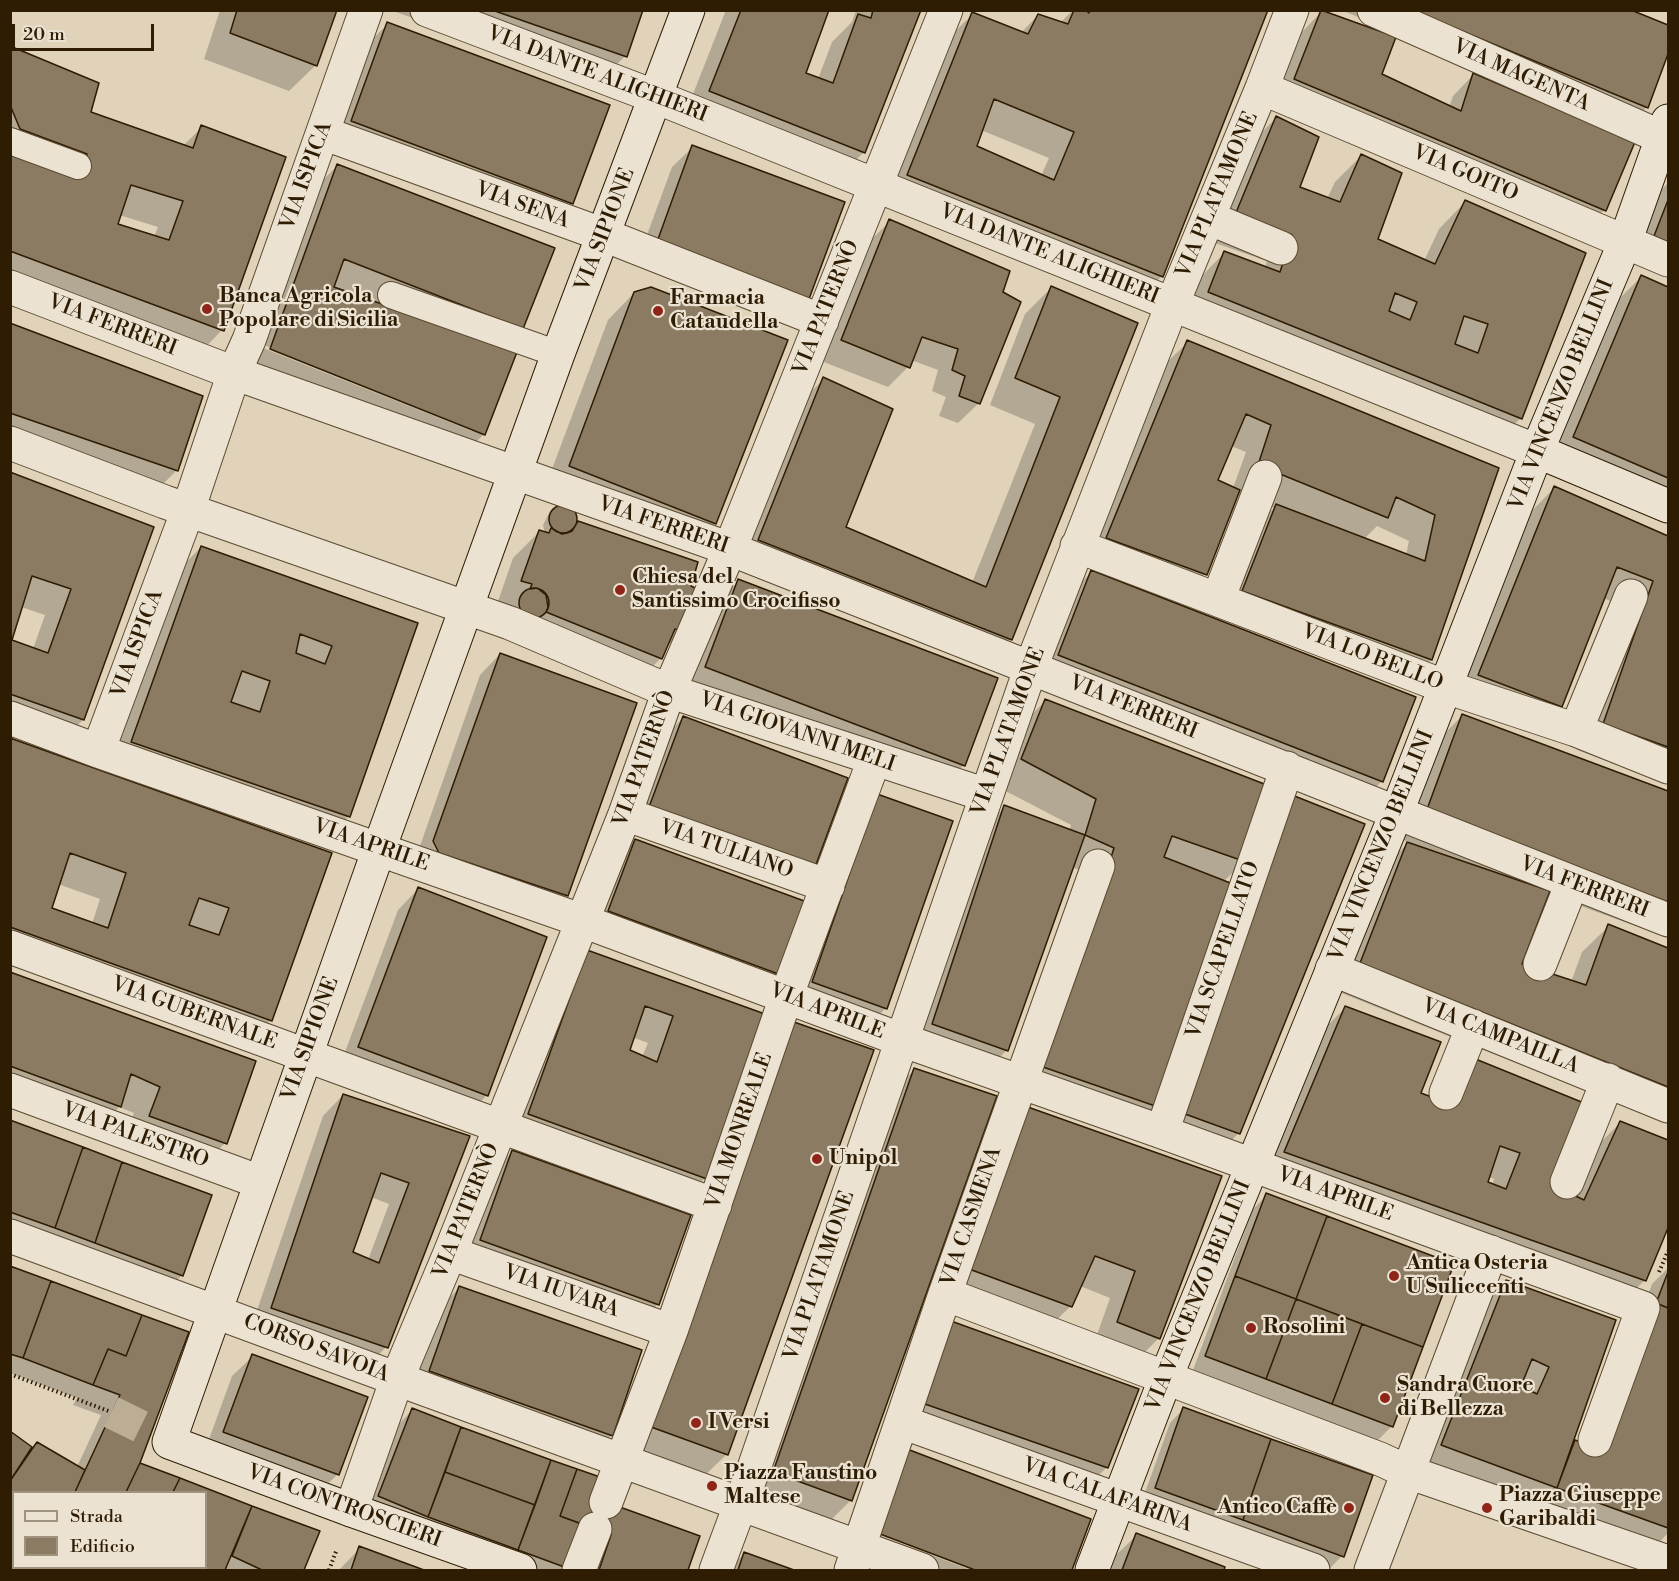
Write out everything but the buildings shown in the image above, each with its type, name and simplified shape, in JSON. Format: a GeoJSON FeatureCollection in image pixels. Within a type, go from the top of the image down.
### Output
{"type":"FeatureCollection","features":[{"type":"Feature","properties":{"kind":"street","name":"VIA ISPICA"},"geometry":{"type":"LineString","coordinates":[[98,750],[224,369],[249,340],[366,10]]}},
{"type":"Feature","properties":{"kind":"street","name":"VIA DANTE ALIGHIERI"},"geometry":{"type":"LineString","coordinates":[[427,10],[656,97],[1537,451],[1668,506]]}},
{"type":"Feature","properties":{"kind":"street","name":"VIA SIPIONE"},"geometry":{"type":"LineString","coordinates":[[160,1437],[216,1311],[305,1055],[558,354],[688,10]]}},
{"type":"Feature","properties":{"kind":"street","name":"VIA PATERNÒ"},"geometry":{"type":"LineString","coordinates":[[351,1510],[397,1379],[583,921],[625,814],[669,691],[730,549],[946,10]]}},
{"type":"Feature","properties":{"kind":"street","name":"VIA PLATAMONE"},"geometry":{"type":"LineString","coordinates":[[721,1558],[1031,667],[1172,304],[1263,88],[1292,10]]}},
{"type":"Feature","properties":{"kind":"street","name":"VIA MAGENTA"},"geometry":{"type":"LineString","coordinates":[[1374,10],[1666,133]]}},
{"type":"Feature","properties":{"kind":"street","name":"VIA GOITO"},"geometry":{"type":"LineString","coordinates":[[1263,88],[1668,260]]}},
{"type":"Feature","properties":{"kind":"street","name":"VIA SENA"},"geometry":{"type":"LineString","coordinates":[[323,133],[604,236],[822,321]]}},
{"type":"Feature","properties":{"kind":"street","name":"VIA VINCENZO BELLINI"},"geometry":{"type":"LineString","coordinates":[[1092,1570],[1166,1377],[1396,814],[1537,451],[1625,242],[1666,133]]}},
{"type":"Feature","properties":{"kind":"street"},"geometry":{"type":"LineString","coordinates":[[1209,218],[1281,248]]}},
{"type":"Feature","properties":{"kind":"street","name":"VIA FERRERI"},"geometry":{"type":"LineString","coordinates":[[10,287],[224,369],[519,462],[561,490],[730,549],[1668,920]]}},
{"type":"Feature","properties":{"kind":"street"},"geometry":{"type":"LineString","coordinates":[[10,443],[176,516]]}},
{"type":"Feature","properties":{"kind":"street"},"geometry":{"type":"LineString","coordinates":[[1218,599],[1265,477]]}},
{"type":"Feature","properties":{"kind":"street","name":"VIA GIOVANNI MELI"},"geometry":{"type":"LineString","coordinates":[[176,516],[462,622],[510,623],[669,691],[986,795]]}},
{"type":"Feature","properties":{"kind":"street","name":"VIA LO BELLO"},"geometry":{"type":"LineString","coordinates":[[1077,546],[1446,687],[1576,730],[1668,767]]}},
{"type":"Feature","properties":{"kind":"street"},"geometry":{"type":"LineString","coordinates":[[1576,730],[1631,596]]}},
{"type":"Feature","properties":{"kind":"street","name":"VIA APRILE"},"geometry":{"type":"LineString","coordinates":[[10,718],[583,921],[902,1040],[1162,1132],[1643,1308],[1595,1440]]}},
{"type":"Feature","properties":{"kind":"street","name":"VIA MONREALE"},"geometry":{"type":"LineString","coordinates":[[579,1570],[671,1331],[786,997],[874,760]]}},
{"type":"Feature","properties":{"kind":"street","name":"VIA SCAPELLATO"},"geometry":{"type":"LineString","coordinates":[[1162,1132],[1287,768]]}},
{"type":"Feature","properties":{"kind":"street","name":"VIA TULIANO"},"geometry":{"type":"LineString","coordinates":[[625,814],[828,886]]}},
{"type":"Feature","properties":{"kind":"street","name":"VIA CASMENA"},"geometry":{"type":"LineString","coordinates":[[855,1559],[1019,1082],[1098,866]]}},
{"type":"Feature","properties":{"kind":"street"},"geometry":{"type":"LineString","coordinates":[[1540,964],[1572,883]]}},
{"type":"Feature","properties":{"kind":"street","name":"VIA GUBERNALE"},"geometry":{"type":"LineString","coordinates":[[10,947],[715,1205]]}},
{"type":"Feature","properties":{"kind":"street","name":"VIA CAMPAILLA"},"geometry":{"type":"LineString","coordinates":[[1332,969],[1668,1106]]}},
{"type":"Feature","properties":{"kind":"street"},"geometry":{"type":"LineString","coordinates":[[1446,1094],[1473,1026]]}},
{"type":"Feature","properties":{"kind":"street"},"geometry":{"type":"LineString","coordinates":[[1567,1182],[1608,1080]]}},
{"type":"Feature","properties":{"kind":"street","name":"VIA PALESTRO"},"geometry":{"type":"LineString","coordinates":[[10,1090],[260,1182]]}},
{"type":"Feature","properties":{"kind":"street","name":"CORSO SAVOIA"},"geometry":{"type":"LineString","coordinates":[[10,1236],[741,1503],[855,1559]]}},
{"type":"Feature","properties":{"kind":"street"},"geometry":{"type":"LineString","coordinates":[[1371,1570],[1394,1465],[1420,1437],[1491,1252]]}},
{"type":"Feature","properties":{"kind":"street","name":"VIA IUVARA"},"geometry":{"type":"LineString","coordinates":[[450,1253],[671,1331]]}},
{"type":"Feature","properties":{"kind":"street"},"geometry":{"type":"LineString","coordinates":[[945,1294],[1394,1465],[1668,1562]]}},
{"type":"Feature","properties":{"kind":"street","name":"VIA CALAFARINA"},"geometry":{"type":"LineString","coordinates":[[902,1422],[1313,1570]]}},
{"type":"Feature","properties":{"kind":"street","name":"VIA CONTROSCIERI"},"geometry":{"type":"LineString","coordinates":[[160,1437],[351,1510],[520,1570]]}},
{"type":"Feature","properties":{"kind":"street"},"geometry":{"type":"LineString","coordinates":[[855,1559],[922,1570]]}},
{"type":"Feature","properties":{"kind":"lane"},"geometry":{"type":"LineString","coordinates":[[10,141],[78,166]]}},
{"type":"Feature","properties":{"kind":"lane"},"geometry":{"type":"LineString","coordinates":[[391,294],[558,354]]}},
{"type":"Feature","properties":{"kind":"path"},"geometry":{"type":"LineString","coordinates":[[10,1374],[111,1412]]}},
{"type":"Feature","properties":{"kind":"tunnel"},"geometry":{"type":"LineString","coordinates":[[111,1412],[152,1432]]}},
{"type":"Feature","properties":{"kind":"place","name":"Banca Agricola Popolare di Sicilia"},"geometry":{"type":"Point","coordinates":[207,309]}},
{"type":"Feature","properties":{"kind":"place","name":"Farmacia Cataudella"},"geometry":{"type":"Point","coordinates":[658,311]}},
{"type":"Feature","properties":{"kind":"place","name":"Chiesa del Santissimo Crocifisso"},"geometry":{"type":"Point","coordinates":[620,590]}},
{"type":"Feature","properties":{"kind":"place","name":"Unipol"},"geometry":{"type":"Point","coordinates":[817,1159]}},
{"type":"Feature","properties":{"kind":"place","name":"Antica Osteria U Suliccenti"},"geometry":{"type":"Point","coordinates":[1394,1276]}},
{"type":"Feature","properties":{"kind":"place","name":"Rosolini"},"geometry":{"type":"Point","coordinates":[1251,1328]}},
{"type":"Feature","properties":{"kind":"place","name":"Sandra Cuore di Bellezza"},"geometry":{"type":"Point","coordinates":[1385,1398]}},
{"type":"Feature","properties":{"kind":"place","name":"I Versi"},"geometry":{"type":"Point","coordinates":[696,1423]}},
{"type":"Feature","properties":{"kind":"place","name":"Piazza Faustino Maltese"},"geometry":{"type":"Point","coordinates":[712,1486]}},
{"type":"Feature","properties":{"kind":"place","name":"Antico Caffè"},"geometry":{"type":"Point","coordinates":[1349,1508]}},
{"type":"Feature","properties":{"kind":"place","name":"Piazza Giuseppe Garibaldi"},"geometry":{"type":"Point","coordinates":[1487,1508]}}]}
